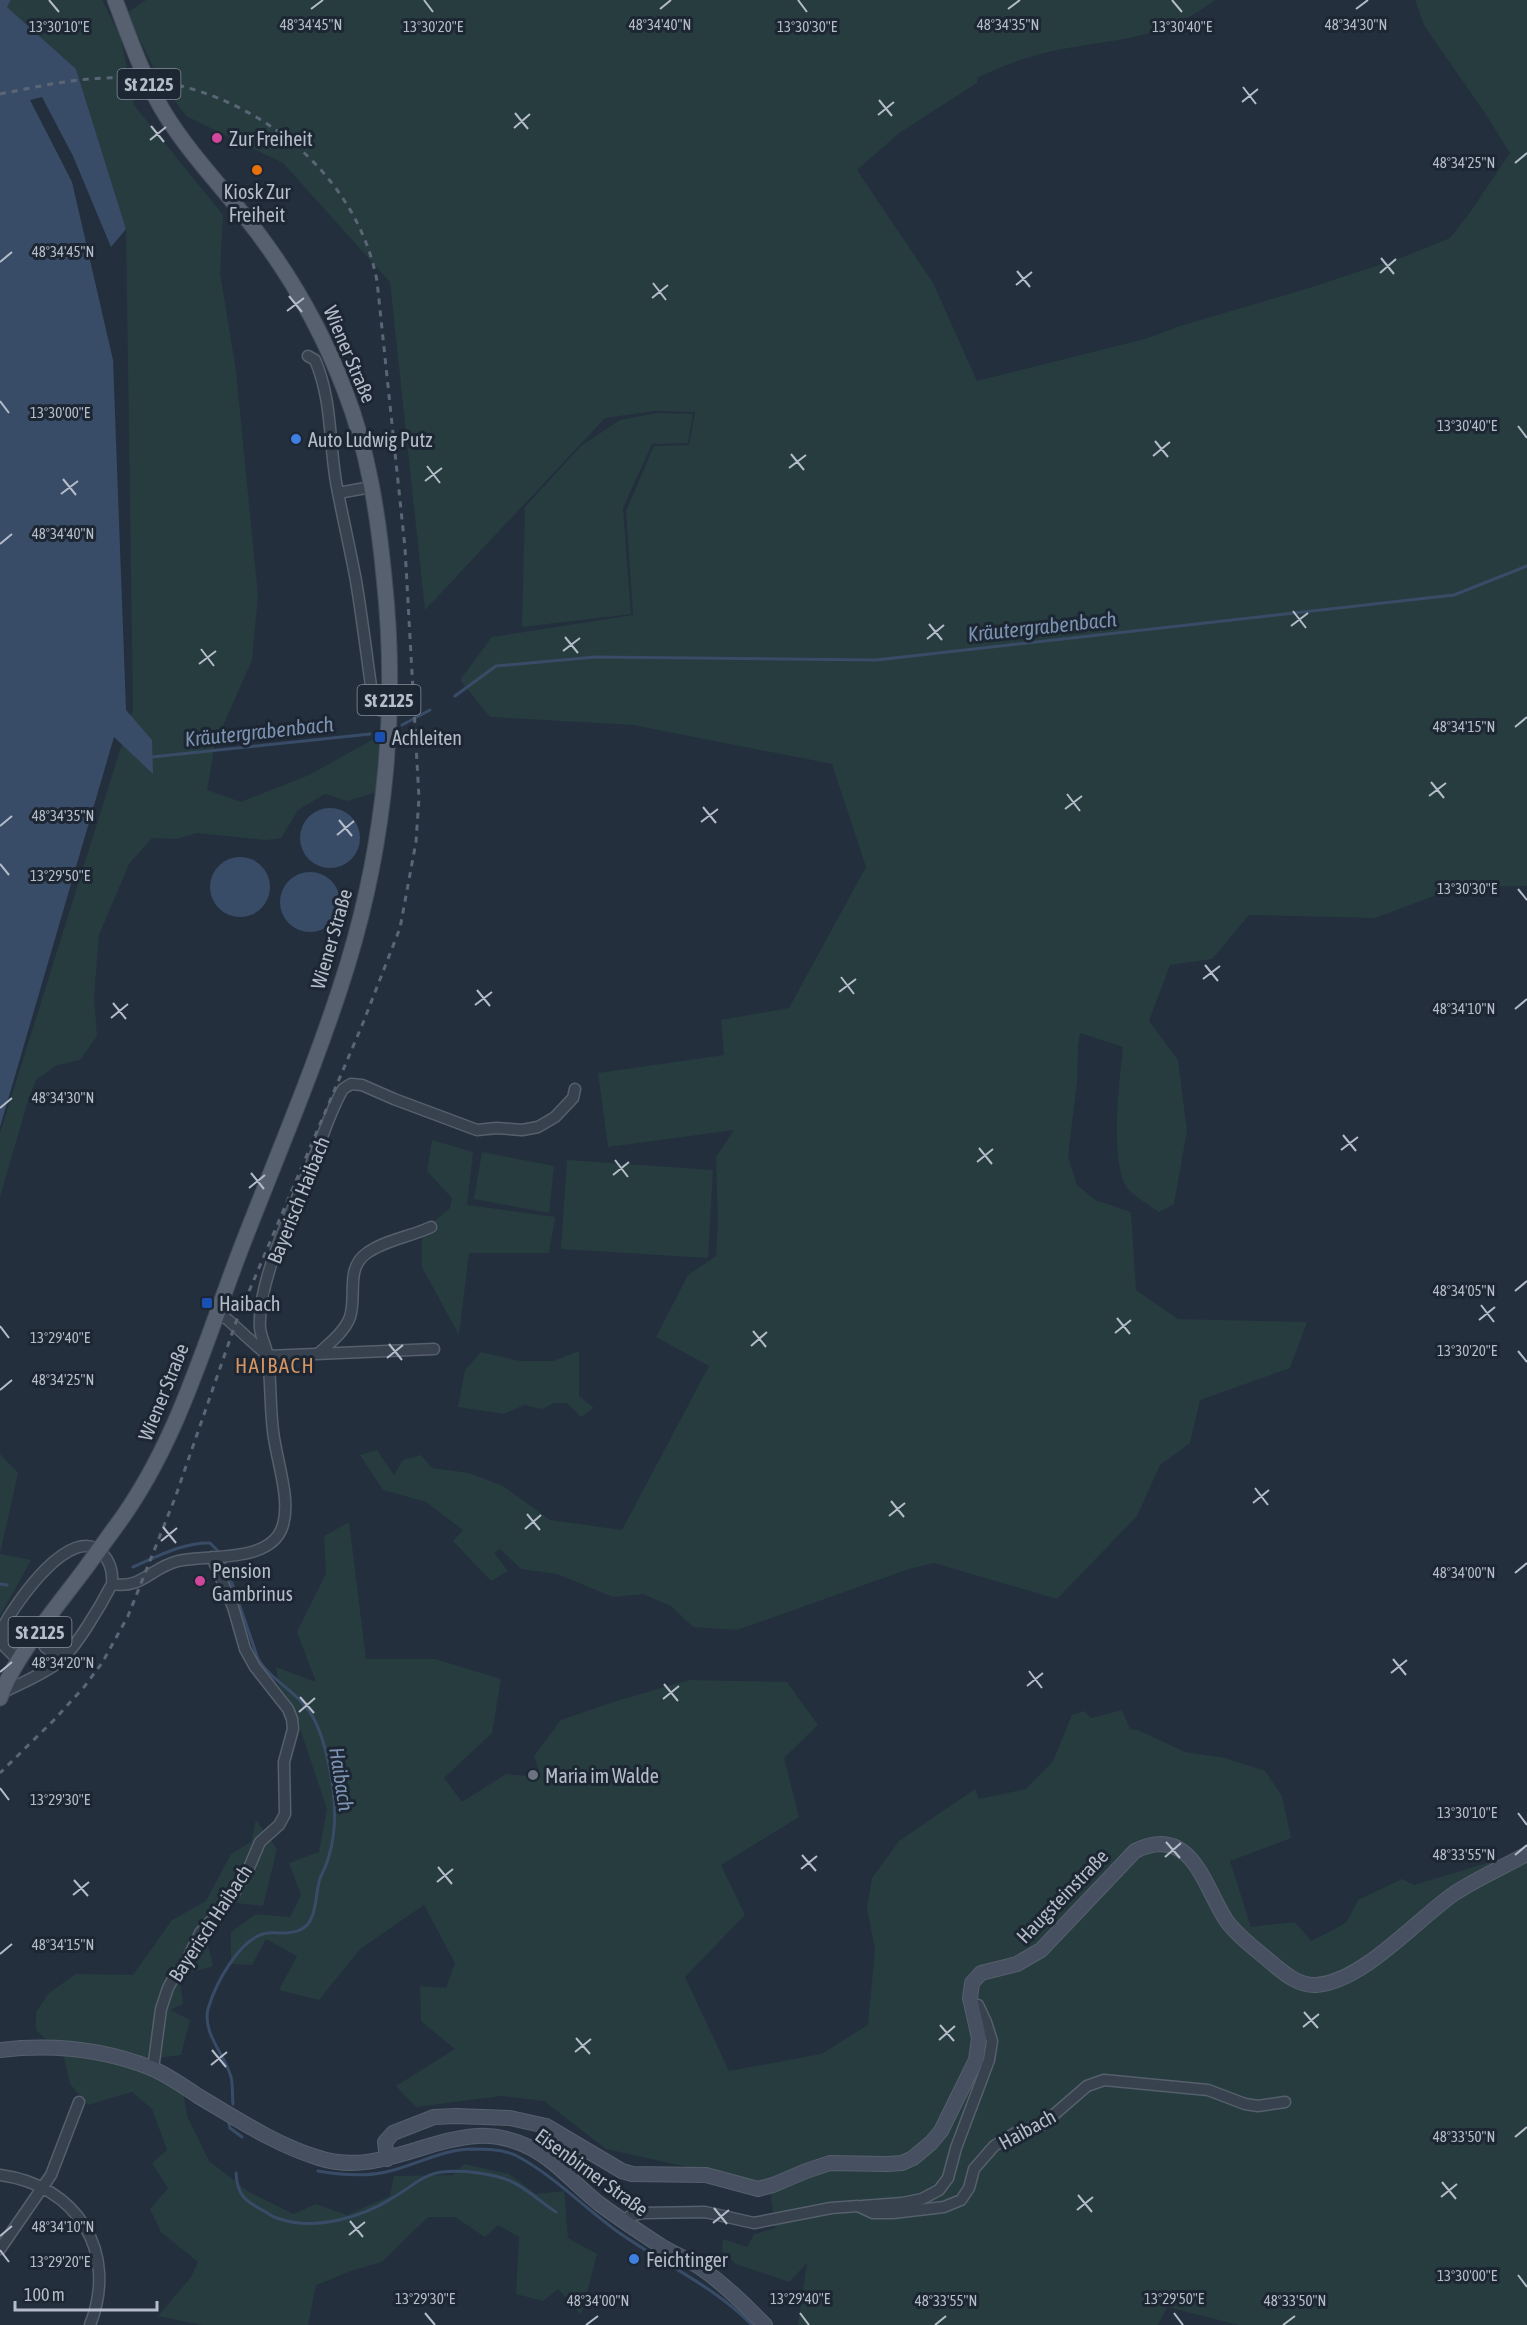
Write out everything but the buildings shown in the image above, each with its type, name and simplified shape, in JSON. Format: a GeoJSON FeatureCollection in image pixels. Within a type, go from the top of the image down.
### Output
{"type":"FeatureCollection","features":[{"type":"Feature","properties":{"kind":"main road","name":"Wiener Straße"},"geometry":{"type":"LineString","coordinates":[[1,1696],[19,1660],[135,1501],[170,1435],[311,1071],[348,963],[373,862],[381,814],[389,713],[388,610],[381,546],[361,440],[347,395],[334,362],[302,298],[255,230],[198,160],[152,91],[138,63],[115,0]]}},
{"type":"Feature","properties":{"kind":"main road","name":"Haugsteinstraße"},"geometry":{"type":"LineString","coordinates":[[387,2159],[385,2142],[393,2133],[434,2117],[456,2116],[510,2118],[546,2126],[622,2171],[632,2174],[706,2175],[758,2189],[773,2186],[830,2163],[902,2163],[922,2151],[941,2131],[976,2060],[979,2038],[970,1989],[976,1977],[988,1970],[1017,1964],[1033,1957],[1057,1935],[1126,1858],[1143,1847],[1161,1845],[1184,1853],[1193,1860],[1205,1877],[1225,1918],[1239,1935],[1296,1981],[1315,1985],[1335,1980],[1362,1967],[1457,1892],[1527,1854]]}},
{"type":"Feature","properties":{"kind":"main road","name":"Eisenbirner Straße"},"geometry":{"type":"LineString","coordinates":[[0,2050],[30,2047],[72,2049],[105,2055],[153,2069],[260,2131],[290,2147],[321,2159],[353,2162],[387,2159],[463,2138],[480,2136],[508,2139],[532,2148],[546,2157],[591,2198],[661,2246],[708,2273],[765,2325]]}},
{"type":"Feature","properties":{"kind":"street"},"geometry":{"type":"LineString","coordinates":[[308,356],[315,360],[328,400],[329,431],[338,494],[356,582],[374,708],[389,713]]}},
{"type":"Feature","properties":{"kind":"street"},"geometry":{"type":"LineString","coordinates":[[328,400],[347,395]]}},
{"type":"Feature","properties":{"kind":"street"},"geometry":{"type":"LineString","coordinates":[[338,494],[371,487]]}},
{"type":"Feature","properties":{"kind":"street","name":"Bayerisch Haibach"},"geometry":{"type":"LineString","coordinates":[[111,1584],[136,1584],[162,1567],[178,1561],[246,1555],[268,1545],[283,1527],[285,1506],[273,1431],[268,1356],[260,1330],[261,1308],[265,1284],[336,1104],[346,1086],[362,1085],[477,1130],[497,1128],[522,1130],[538,1126],[555,1117],[573,1098],[576,1089]]}},
{"type":"Feature","properties":{"kind":"street"},"geometry":{"type":"LineString","coordinates":[[320,1352],[350,1318],[353,1273],[365,1254],[378,1247],[414,1236],[431,1227]]}},
{"type":"Feature","properties":{"kind":"street"},"geometry":{"type":"LineString","coordinates":[[216,1314],[227,1319],[268,1356],[296,1356],[320,1352],[434,1349]]}},
{"type":"Feature","properties":{"kind":"street"},"geometry":{"type":"LineString","coordinates":[[1,1696],[46,1670],[59,1661],[71,1648],[111,1584],[113,1577],[105,1556],[95,1549],[86,1547],[74,1549],[56,1559],[38,1577],[3,1627],[5,1647],[19,1660]]}},
{"type":"Feature","properties":{"kind":"street","name":"Bayerisch Haibach"},"geometry":{"type":"LineString","coordinates":[[153,2069],[161,2009],[168,1988],[188,1959],[200,1933],[237,1889],[260,1842],[279,1825],[285,1814],[284,1762],[293,1729],[292,1719],[288,1709],[255,1667],[245,1649],[215,1557]]}},
{"type":"Feature","properties":{"kind":"street"},"geometry":{"type":"LineString","coordinates":[[37,1635],[45,1647],[53,1653],[71,1648]]}},
{"type":"Feature","properties":{"kind":"street"},"geometry":{"type":"LineString","coordinates":[[858,2206],[902,2203],[922,2199],[939,2190],[948,2178],[956,2148],[989,2060],[992,2041],[978,2005],[972,2007]]}},
{"type":"Feature","properties":{"kind":"street","name":"Haibach"},"geometry":{"type":"LineString","coordinates":[[625,2222],[630,2216],[643,2212],[705,2212],[754,2223],[816,2209],[858,2206],[873,2213],[893,2213],[935,2209],[952,2204],[961,2199],[969,2188],[974,2169],[994,2146],[1015,2133],[1042,2126],[1095,2082],[1115,2080],[1197,2088],[1258,2106],[1285,2102]]}},
{"type":"Feature","properties":{"kind":"street"},"geometry":{"type":"LineString","coordinates":[[0,2249],[51,2175],[79,2102]]}},
{"type":"Feature","properties":{"kind":"street"},"geometry":{"type":"LineString","coordinates":[[0,2175],[42,2188],[76,2211],[95,2246],[99,2268],[97,2302],[90,2325]]}},
{"type":"Feature","properties":{"kind":"green space"},"geometry":{"type":"Polygon","coordinates":[[[11,0],[102,0],[121,38],[134,105],[223,215],[220,273],[236,371],[258,596],[252,660],[215,744],[207,790],[241,802],[309,775],[379,736],[377,792],[347,801],[325,794],[298,810],[281,838],[266,840],[197,833],[176,839],[152,838],[129,864],[99,935],[94,996],[97,1036],[80,1060],[57,1065],[36,1080],[0,1197],[0,1133],[133,709],[126,229],[76,69],[7,7],[11,0]]]}},
{"type":"Feature","properties":{"kind":"green space"},"geometry":{"type":"Polygon","coordinates":[[[146,0],[1215,0],[1180,22],[1162,29],[1045,53],[977,78],[977,83],[899,133],[857,170],[933,283],[977,381],[1145,339],[1403,257],[1450,238],[1510,153],[1424,25],[1415,0],[1527,0],[1527,886],[1458,887],[1375,918],[1249,915],[1212,959],[1170,965],[1149,1021],[1178,1060],[1187,1131],[1174,1204],[1159,1212],[1129,1190],[1119,1162],[1117,1121],[1123,1047],[1080,1033],[1068,1156],[1077,1185],[1095,1200],[1131,1212],[1136,1290],[1178,1319],[1307,1322],[1290,1368],[1200,1400],[1190,1443],[1160,1465],[1137,1516],[1057,1599],[934,1563],[909,1569],[737,1630],[693,1627],[671,1606],[643,1594],[613,1597],[557,1574],[521,1569],[500,1549],[494,1553],[508,1571],[491,1581],[453,1541],[463,1530],[426,1502],[383,1490],[360,1455],[377,1450],[394,1475],[403,1460],[421,1455],[432,1468],[469,1473],[503,1486],[550,1520],[622,1530],[709,1366],[656,1337],[688,1275],[716,1256],[718,1221],[716,1157],[734,1130],[608,1147],[598,1073],[724,1055],[721,1020],[789,1008],[866,867],[832,764],[633,725],[490,717],[460,680],[492,637],[633,615],[626,511],[654,446],[689,445],[695,412],[655,411],[605,418],[425,610],[390,282],[283,163],[186,116],[157,75],[127,13],[146,0]]]}},
{"type":"Feature","properties":{"kind":"green space"},"geometry":{"type":"Polygon","coordinates":[[[656,413],[693,414],[688,443],[652,444],[623,508],[631,614],[522,627],[525,507],[581,446],[620,420],[656,413]]]}},
{"type":"Feature","properties":{"kind":"green space"},"geometry":{"type":"Polygon","coordinates":[[[432,1140],[473,1152],[467,1205],[555,1217],[549,1253],[469,1253],[459,1335],[422,1267],[422,1232],[450,1208],[452,1198],[427,1171],[432,1140]]]}},
{"type":"Feature","properties":{"kind":"green space"},"geometry":{"type":"Polygon","coordinates":[[[482,1152],[554,1166],[549,1213],[474,1199],[482,1152]]]}},
{"type":"Feature","properties":{"kind":"green space"},"geometry":{"type":"Polygon","coordinates":[[[567,1160],[713,1170],[708,1258],[561,1249],[567,1160]]]}},
{"type":"Feature","properties":{"kind":"green space"},"geometry":{"type":"Polygon","coordinates":[[[579,1351],[579,1396],[594,1408],[581,1417],[567,1403],[554,1403],[542,1409],[524,1405],[504,1414],[458,1407],[465,1370],[481,1352],[520,1361],[553,1361],[579,1351]]]}},
{"type":"Feature","properties":{"kind":"green space"},"geometry":{"type":"Polygon","coordinates":[[[0,1454],[18,1473],[0,1554],[0,1454]]]}},
{"type":"Feature","properties":{"kind":"green space"},"geometry":{"type":"Polygon","coordinates":[[[349,1522],[366,1659],[435,1659],[501,1679],[492,1733],[444,1778],[462,1802],[506,1774],[541,1777],[534,1756],[561,1720],[689,1680],[787,1682],[818,1725],[784,1758],[799,1817],[721,1865],[745,1915],[685,1977],[729,2071],[821,2054],[868,2025],[875,1949],[867,1908],[872,1878],[899,1841],[975,1789],[979,1799],[1026,1789],[1053,1761],[1072,1715],[1084,1711],[1091,1718],[1122,1710],[1130,1729],[1138,1730],[1185,1752],[1225,1758],[1265,1771],[1282,1796],[1291,1838],[1230,1861],[1251,1927],[1295,1922],[1311,1941],[1346,1923],[1358,1900],[1402,1879],[1414,1885],[1527,1851],[1527,2325],[1239,2325],[1167,2307],[1158,2325],[798,2325],[807,2263],[789,2282],[736,2264],[722,2251],[723,2239],[747,2247],[754,2234],[775,2228],[769,2183],[750,2181],[606,2149],[544,2101],[501,2096],[416,2107],[396,2086],[455,2049],[421,2021],[420,1986],[446,1988],[455,1963],[424,1905],[360,1949],[319,2000],[279,1990],[297,1956],[266,1939],[252,1965],[231,1964],[231,1932],[256,1914],[290,1917],[301,1895],[289,1863],[319,1852],[327,1809],[291,1702],[279,1686],[276,1667],[316,1682],[297,1632],[326,1574],[324,1536],[349,1522]]]}},
{"type":"Feature","properties":{"kind":"green space"},"geometry":{"type":"Polygon","coordinates":[[[0,1554],[31,1560],[0,1616],[0,1554]]]}},
{"type":"Feature","properties":{"kind":"green space"},"geometry":{"type":"Polygon","coordinates":[[[256,1820],[277,1849],[263,1906],[236,1903],[206,1936],[213,1966],[179,1976],[183,2004],[170,2010],[190,2020],[181,2055],[158,2058],[147,2070],[183,2092],[187,2116],[209,2161],[249,2192],[293,2214],[316,2204],[347,2215],[390,2196],[394,2176],[453,2175],[464,2164],[509,2174],[536,2194],[564,2191],[568,2238],[597,2254],[581,2315],[558,2289],[543,2301],[516,2294],[519,2237],[498,2225],[485,2237],[455,2217],[428,2217],[382,2262],[316,2285],[308,2325],[202,2325],[158,2316],[191,2277],[198,2262],[161,2232],[150,2209],[168,2188],[152,2163],[167,2150],[152,2109],[132,2092],[88,2105],[70,2084],[64,2057],[36,2030],[36,2012],[49,1993],[76,1974],[133,1975],[172,1920],[206,1901],[231,1854],[251,1842],[256,1820]]]}},
{"type":"Feature","properties":{"kind":"water"},"geometry":{"type":"Polygon","coordinates":[[[0,0],[11,0],[7,7],[76,69],[126,229],[111,247],[73,156],[42,97],[30,100],[72,182],[113,360],[126,710],[152,740],[153,774],[114,737],[0,1127],[0,0]]]}},
{"type":"Feature","properties":{"kind":"water"},"geometry":{"type":"Polygon","coordinates":[[[330,808],[347,813],[355,821],[360,838],[355,855],[347,863],[330,868],[313,863],[305,855],[300,838],[305,821],[313,813],[330,808]]]}},
{"type":"Feature","properties":{"kind":"water"},"geometry":{"type":"Polygon","coordinates":[[[240,857],[257,862],[265,870],[270,887],[265,904],[257,912],[240,917],[223,912],[215,904],[210,887],[215,870],[223,862],[240,857]]]}},
{"type":"Feature","properties":{"kind":"water"},"geometry":{"type":"Polygon","coordinates":[[[310,872],[327,877],[335,885],[340,902],[335,919],[327,927],[310,932],[293,927],[285,919],[280,902],[285,885],[293,877],[310,872]]]}},
{"type":"Feature","properties":{"kind":"waterway","name":"Kräutergrabenbach"},"geometry":{"type":"LineString","coordinates":[[455,696],[496,666],[595,657],[876,660],[1454,595],[1527,566]]}},
{"type":"Feature","properties":{"kind":"waterway","name":"Kräutergrabenbach"},"geometry":{"type":"LineString","coordinates":[[402,725],[430,710]]}},
{"type":"Feature","properties":{"kind":"waterway","name":"Kräutergrabenbach"},"geometry":{"type":"LineString","coordinates":[[152,757],[370,734]]}},
{"type":"Feature","properties":{"kind":"waterway","name":"Haibach"},"geometry":{"type":"LineString","coordinates":[[133,1567],[170,1551],[200,1543],[210,1543],[221,1554]]}},
{"type":"Feature","properties":{"kind":"waterway","name":"Haibach"},"geometry":{"type":"LineString","coordinates":[[224,1560],[258,1659],[306,1707],[320,1732],[329,1765],[335,1816],[331,1847],[310,1922],[296,1932],[268,1933],[248,1943],[230,1963],[211,1999],[207,2018],[208,2027],[231,2077],[233,2104]]}},
{"type":"Feature","properties":{"kind":"waterway","name":"Haibach"},"geometry":{"type":"LineString","coordinates":[[0,1584],[7,1585]]}},
{"type":"Feature","properties":{"kind":"waterway","name":"Haibach"},"geometry":{"type":"LineString","coordinates":[[229,2124],[230,2128],[242,2137]]}},
{"type":"Feature","properties":{"kind":"waterway"},"geometry":{"type":"LineString","coordinates":[[318,2171],[369,2175],[459,2150],[487,2149],[510,2153],[543,2172],[621,2234],[722,2299],[752,2325]]}},
{"type":"Feature","properties":{"kind":"waterway","name":"Haibach"},"geometry":{"type":"LineString","coordinates":[[236,2173],[240,2192],[247,2200],[274,2217],[294,2222],[324,2223],[354,2216],[382,2204],[429,2175],[450,2171],[503,2178],[527,2191],[556,2212]]}},
{"type":"Feature","properties":{"kind":"railway"},"geometry":{"type":"LineString","coordinates":[[0,94],[70,81],[105,78],[140,79],[181,86],[220,99],[258,118],[292,142],[322,171],[347,204],[365,241],[377,281],[405,548],[419,798],[416,842],[400,928],[363,1023],[236,1322],[175,1498],[128,1616],[102,1663],[84,1687],[0,1773]]}},
{"type":"Feature","properties":{"kind":"place","name":"Zur Freiheit"},"geometry":{"type":"Point","coordinates":[217,138]}},
{"type":"Feature","properties":{"kind":"place","name":"Kiosk Zur Freiheit"},"geometry":{"type":"Point","coordinates":[257,170]}},
{"type":"Feature","properties":{"kind":"place","name":"Auto Ludwig Putz"},"geometry":{"type":"Point","coordinates":[296,439]}},
{"type":"Feature","properties":{"kind":"place","name":"Achleiten"},"geometry":{"type":"Point","coordinates":[380,737]}},
{"type":"Feature","properties":{"kind":"place","name":"Haibach"},"geometry":{"type":"Point","coordinates":[207,1303]}},
{"type":"Feature","properties":{"kind":"place","name":"Pension Gambrinus"},"geometry":{"type":"Point","coordinates":[200,1581]}},
{"type":"Feature","properties":{"kind":"place","name":"Maria im Walde"},"geometry":{"type":"Point","coordinates":[533,1775]}},
{"type":"Feature","properties":{"kind":"place","name":"Feichtinger"},"geometry":{"type":"Point","coordinates":[634,2259]}},
{"type":"Feature","properties":{"kind":"district","name":"HAIBACH"},"geometry":{"type":"Point","coordinates":[275,1365]}}]}
